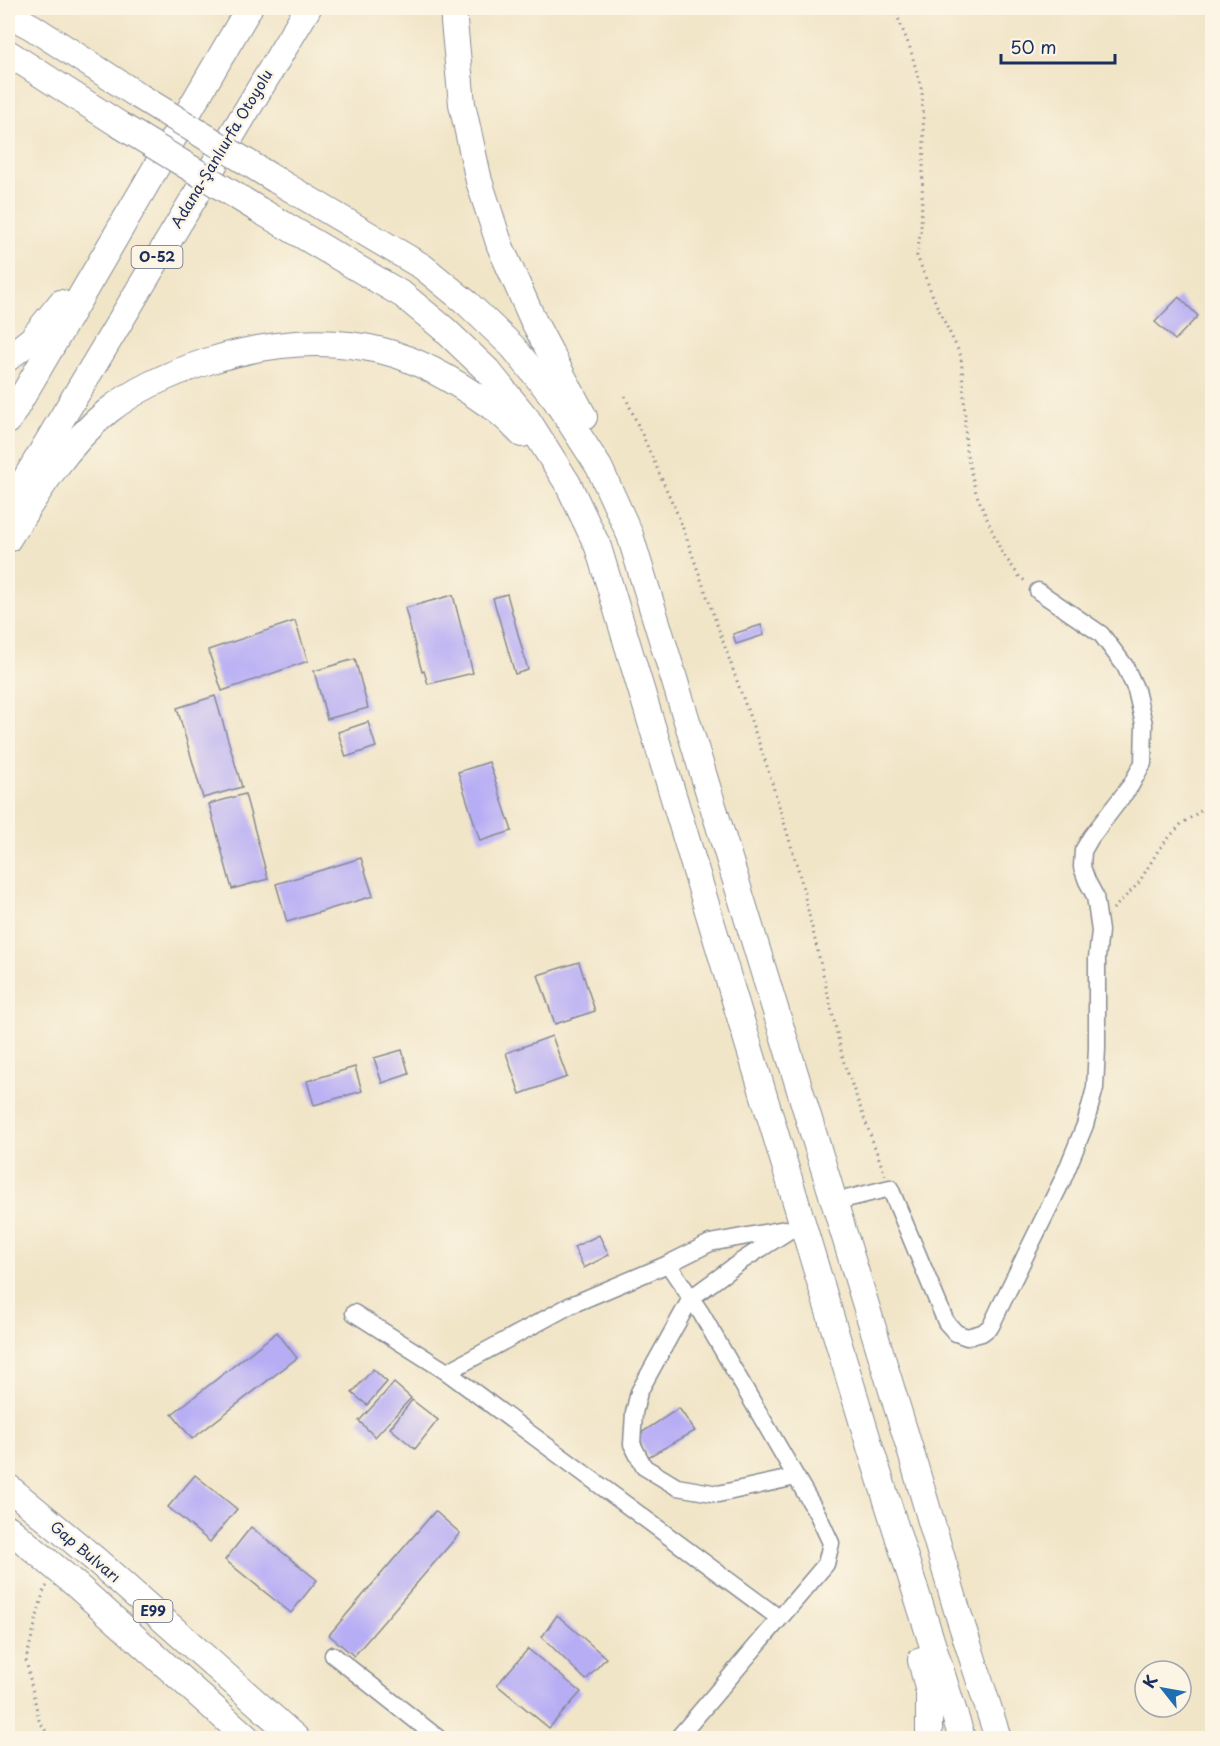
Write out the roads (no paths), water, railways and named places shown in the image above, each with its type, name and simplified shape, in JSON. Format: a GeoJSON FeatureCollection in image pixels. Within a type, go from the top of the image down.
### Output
{"type":"FeatureCollection","features":[{"type":"Feature","properties":{"kind":"highway","name":"O-52"},"geometry":{"type":"LineString","coordinates":[[8,421],[249,8]]}},
{"type":"Feature","properties":{"kind":"highway","name":"Adana-Şanlıurfa Otoyolu"},"geometry":{"type":"LineString","coordinates":[[8,508],[308,8]]}},
{"type":"Feature","properties":{"kind":"highway"},"geometry":{"type":"LineString","coordinates":[[454,8],[462,104],[479,181],[500,246],[533,320],[607,460],[635,533],[666,652]]}},
{"type":"Feature","properties":{"kind":"highway"},"geometry":{"type":"LineString","coordinates":[[8,14],[276,180],[423,267],[467,303],[513,347],[555,399],[598,467],[630,535],[998,1738]]}},
{"type":"Feature","properties":{"kind":"highway"},"geometry":{"type":"LineString","coordinates":[[8,358],[32,339],[61,304],[230,40]]}},
{"type":"Feature","properties":{"kind":"highway"},"geometry":{"type":"LineString","coordinates":[[8,53],[120,125],[403,295],[488,370],[527,419],[568,484],[598,547],[798,1227],[962,1738]]}},
{"type":"Feature","properties":{"kind":"highway"},"geometry":{"type":"LineString","coordinates":[[8,539],[28,505],[75,442],[109,411],[146,387],[185,369],[226,355],[266,346],[306,343],[343,344],[385,351],[423,366],[464,388],[494,408],[523,434],[547,464],[591,548],[633,662]]}},
{"type":"Feature","properties":{"kind":"highway"},"geometry":{"type":"LineString","coordinates":[[909,1446],[964,1608],[1014,1738]]}},
{"type":"Feature","properties":{"kind":"highway"},"geometry":{"type":"LineString","coordinates":[[870,1447],[928,1692],[929,1738]]}},
{"type":"Feature","properties":{"kind":"highway","name":"Gap Bulvarı"},"geometry":{"type":"LineString","coordinates":[[8,1487],[96,1560],[296,1738]]}},
{"type":"Feature","properties":{"kind":"highway","name":"Gap Bulvarı"},"geometry":{"type":"LineString","coordinates":[[8,1528],[247,1738]]}},
{"type":"Feature","properties":{"kind":"street"},"geometry":{"type":"LineString","coordinates":[[834,1202],[890,1188],[946,1322],[956,1333],[967,1337],[982,1333],[991,1326],[1063,1179],[1085,1125],[1095,1088],[1097,958],[1100,931],[1095,896],[1083,867],[1083,851],[1131,785],[1143,763],[1144,724],[1136,690],[1125,666],[1101,634],[1038,591]]}},
{"type":"Feature","properties":{"kind":"street"},"geometry":{"type":"LineString","coordinates":[[447,1372],[571,1305],[668,1264],[710,1242],[798,1227]]}},
{"type":"Feature","properties":{"kind":"street"},"geometry":{"type":"LineString","coordinates":[[795,1477],[718,1494],[677,1487],[644,1467],[632,1444],[634,1413],[639,1392],[691,1298],[740,1262],[798,1227]]}},
{"type":"Feature","properties":{"kind":"street"},"geometry":{"type":"LineString","coordinates":[[668,1264],[691,1298],[818,1515],[831,1543],[826,1564],[678,1738]]}},
{"type":"Feature","properties":{"kind":"street"},"geometry":{"type":"LineString","coordinates":[[354,1313],[447,1372],[779,1618]]}},
{"type":"Feature","properties":{"kind":"street"},"geometry":{"type":"LineString","coordinates":[[333,1655],[438,1738]]}}]}
